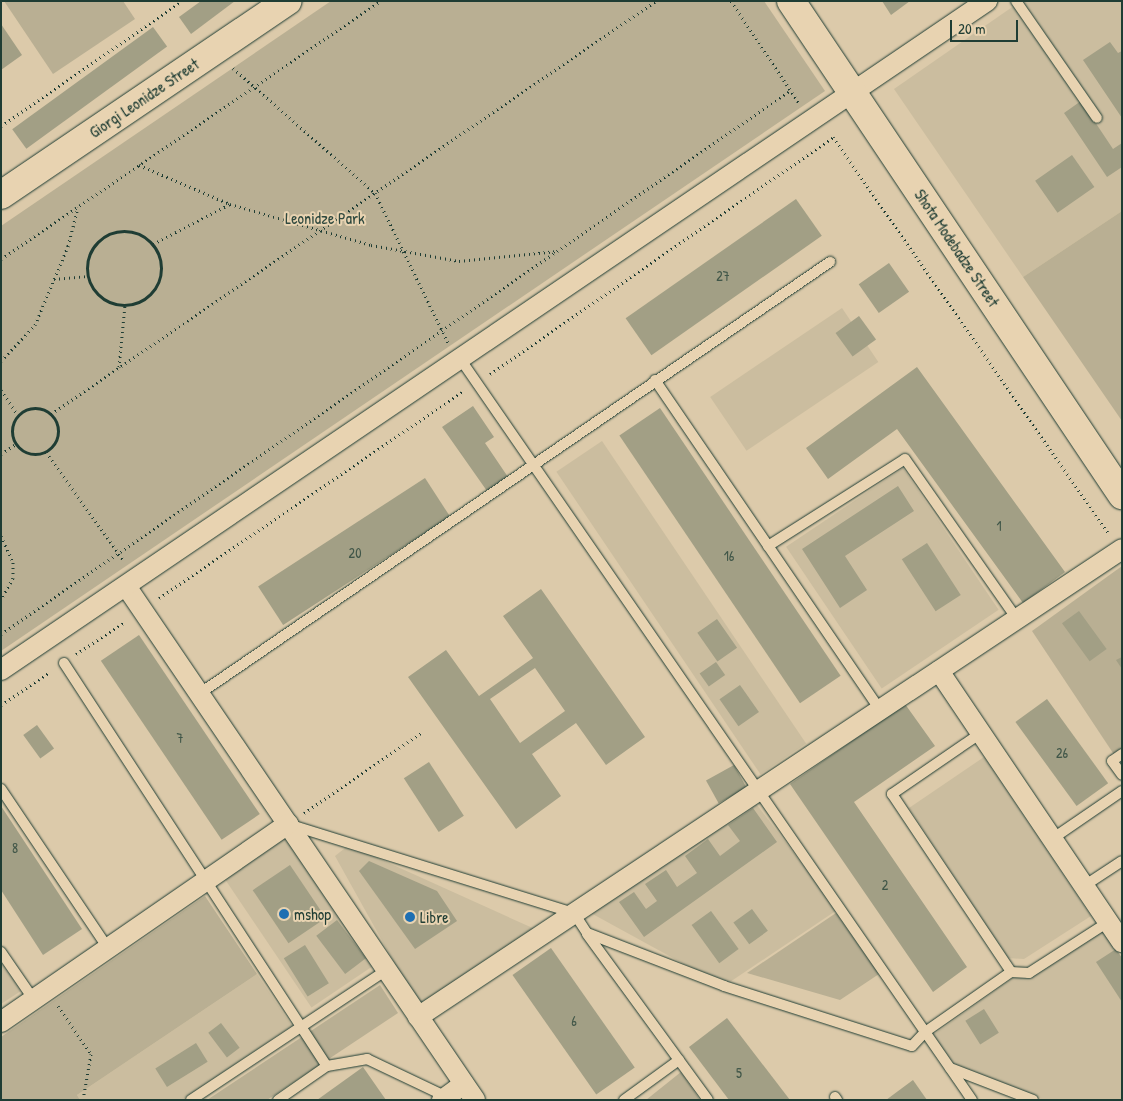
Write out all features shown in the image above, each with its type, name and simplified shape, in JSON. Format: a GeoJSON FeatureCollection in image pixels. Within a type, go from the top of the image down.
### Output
{"type":"FeatureCollection","features":[{"type":"Feature","properties":{"kind":"main road","name":"Giorgi Leonidze Street"},"geometry":{"type":"LineString","coordinates":[[1,195],[287,1]]}},
{"type":"Feature","properties":{"kind":"main road","name":"Shota Modebadze Street"},"geometry":{"type":"LineString","coordinates":[[791,1],[1122,495]]}},
{"type":"Feature","properties":{"kind":"street"},"geometry":{"type":"LineString","coordinates":[[1,670],[854,94],[987,1]]}},
{"type":"Feature","properties":{"kind":"street"},"geometry":{"type":"LineString","coordinates":[[418,1016],[1121,550]]}},
{"type":"Feature","properties":{"kind":"street"},"geometry":{"type":"LineString","coordinates":[[132,582],[142,610],[469,1092],[444,1098]]}},
{"type":"Feature","properties":{"kind":"street"},"geometry":{"type":"LineString","coordinates":[[939,671],[1122,942]]}},
{"type":"Feature","properties":{"kind":"street"},"geometry":{"type":"LineString","coordinates":[[1,1022],[288,824]]}},
{"type":"Feature","properties":{"kind":"lane"},"geometry":{"type":"LineString","coordinates":[[1016,1],[1096,118]]}},
{"type":"Feature","properties":{"kind":"lane"},"geometry":{"type":"LineString","coordinates":[[199,694],[830,262]]}},
{"type":"Feature","properties":{"kind":"lane"},"geometry":{"type":"LineString","coordinates":[[460,360],[972,1100]]}},
{"type":"Feature","properties":{"kind":"lane"},"geometry":{"type":"LineString","coordinates":[[655,380],[880,710]]}},
{"type":"Feature","properties":{"kind":"lane"},"geometry":{"type":"LineString","coordinates":[[768,546],[904,458],[1018,619]]}},
{"type":"Feature","properties":{"kind":"lane"},"geometry":{"type":"LineString","coordinates":[[64,663],[327,1066]]}},
{"type":"Feature","properties":{"kind":"lane"},"geometry":{"type":"LineString","coordinates":[[981,733],[892,794],[1011,972]]}},
{"type":"Feature","properties":{"kind":"lane"},"geometry":{"type":"LineString","coordinates":[[1122,754],[1112,761],[1122,775]]}},
{"type":"Feature","properties":{"kind":"lane"},"geometry":{"type":"LineString","coordinates":[[1,789],[108,948]]}},
{"type":"Feature","properties":{"kind":"lane"},"geometry":{"type":"LineString","coordinates":[[1052,839],[1122,791]]}},
{"type":"Feature","properties":{"kind":"lane"},"geometry":{"type":"LineString","coordinates":[[288,824],[574,913],[708,1100]]}},
{"type":"Feature","properties":{"kind":"lane"},"geometry":{"type":"LineString","coordinates":[[1084,886],[1122,861]]}},
{"type":"Feature","properties":{"kind":"lane"},"geometry":{"type":"LineString","coordinates":[[587,933],[724,986],[912,1046],[925,1032],[1011,972],[1029,974],[1108,922]]}},
{"type":"Feature","properties":{"kind":"lane"},"geometry":{"type":"LineString","coordinates":[[1,952],[40,995]]}},
{"type":"Feature","properties":{"kind":"lane"},"geometry":{"type":"LineString","coordinates":[[191,1100],[387,970]]}},
{"type":"Feature","properties":{"kind":"lane"},"geometry":{"type":"LineString","coordinates":[[278,1100],[327,1066],[367,1058],[444,1098]]}},
{"type":"Feature","properties":{"kind":"lane"},"geometry":{"type":"LineString","coordinates":[[624,1100],[679,1060]]}},
{"type":"Feature","properties":{"kind":"lane"},"geometry":{"type":"LineString","coordinates":[[950,1068],[1033,1100]]}},
{"type":"Feature","properties":{"kind":"path"},"geometry":{"type":"LineString","coordinates":[[1,126],[182,1]]}},
{"type":"Feature","properties":{"kind":"path"},"geometry":{"type":"LineString","coordinates":[[1,259],[380,1]]}},
{"type":"Feature","properties":{"kind":"path"},"geometry":{"type":"LineString","coordinates":[[50,414],[656,1]]}},
{"type":"Feature","properties":{"kind":"path"},"geometry":{"type":"LineString","coordinates":[[731,1],[812,122],[834,137],[1121,550]]}},
{"type":"Feature","properties":{"kind":"path"},"geometry":{"type":"LineString","coordinates":[[214,51],[375,193],[441,330],[460,360]]}},
{"type":"Feature","properties":{"kind":"path"},"geometry":{"type":"LineString","coordinates":[[1,634],[791,90]]}},
{"type":"Feature","properties":{"kind":"path"},"geometry":{"type":"LineString","coordinates":[[1,705],[477,383],[834,137]]}},
{"type":"Feature","properties":{"kind":"path"},"geometry":{"type":"LineString","coordinates":[[138,165],[230,204],[319,231],[403,251],[459,261],[557,250]]}},
{"type":"Feature","properties":{"kind":"path"},"geometry":{"type":"LineString","coordinates":[[153,244],[230,204]]}},
{"type":"Feature","properties":{"kind":"path"},"geometry":{"type":"LineString","coordinates":[[1,361],[35,325],[68,246],[78,206]]}},
{"type":"Feature","properties":{"kind":"path"},"geometry":{"type":"LineString","coordinates":[[133,231],[153,244],[161,265],[155,288],[138,302],[125,305],[101,298],[87,276],[90,251],[108,233],[133,231]]}},
{"type":"Feature","properties":{"kind":"path"},"geometry":{"type":"LineString","coordinates":[[54,279],[87,276]]}},
{"type":"Feature","properties":{"kind":"path"},"geometry":{"type":"LineString","coordinates":[[119,367],[125,305]]}},
{"type":"Feature","properties":{"kind":"path"},"geometry":{"type":"LineString","coordinates":[[1,390],[18,415]]}},
{"type":"Feature","properties":{"kind":"path"},"geometry":{"type":"LineString","coordinates":[[33,408],[50,414],[58,430],[57,439],[46,452],[29,454],[16,444],[12,429],[18,415],[33,408]]}},
{"type":"Feature","properties":{"kind":"path"},"geometry":{"type":"LineString","coordinates":[[1,454],[16,444]]}},
{"type":"Feature","properties":{"kind":"path"},"geometry":{"type":"LineString","coordinates":[[46,452],[119,553],[132,582]]}},
{"type":"Feature","properties":{"kind":"path"},"geometry":{"type":"LineString","coordinates":[[1,536],[13,562],[12,578],[1,600]]}},
{"type":"Feature","properties":{"kind":"path"},"geometry":{"type":"LineString","coordinates":[[288,824],[421,733]]}},
{"type":"Feature","properties":{"kind":"path"},"geometry":{"type":"LineString","coordinates":[[40,995],[91,1054],[83,1100]]}},
{"type":"Feature","properties":{"kind":"shaded area"},"geometry":{"type":"Polygon","coordinates":[[[1021,1],[1122,1],[1122,211],[1023,277],[894,89],[1021,1]]]}},
{"type":"Feature","properties":{"kind":"shaded area"},"geometry":{"type":"Polygon","coordinates":[[[842,308],[878,362],[747,451],[710,397],[842,308]]]}},
{"type":"Feature","properties":{"kind":"shaded area"},"geometry":{"type":"Polygon","coordinates":[[[602,441],[806,744],[761,774],[556,472],[602,441]]]}},
{"type":"Feature","properties":{"kind":"shaded area"},"geometry":{"type":"Polygon","coordinates":[[[903,468],[999,610],[882,689],[786,547],[903,468]]]}},
{"type":"Feature","properties":{"kind":"shaded area"},"geometry":{"type":"Polygon","coordinates":[[[984,757],[1091,916],[1024,959],[1008,958],[909,808],[984,757]]]}},
{"type":"Feature","properties":{"kind":"shaded area"},"geometry":{"type":"Polygon","coordinates":[[[754,801],[837,910],[724,986],[589,912],[754,801]]]}},
{"type":"Feature","properties":{"kind":"shaded area"},"geometry":{"type":"Polygon","coordinates":[[[287,837],[374,966],[311,1007],[225,879],[287,837]]]}},
{"type":"Feature","properties":{"kind":"shaded area"},"geometry":{"type":"Polygon","coordinates":[[[349,845],[537,930],[419,1007],[335,856],[349,845]]]}},
{"type":"Feature","properties":{"kind":"shaded area"},"geometry":{"type":"Polygon","coordinates":[[[1103,931],[1122,958],[1122,1100],[1044,1100],[956,1067],[933,1035],[1014,977],[1031,978],[1103,931]]]}},
{"type":"Feature","properties":{"kind":"shaded area"},"geometry":{"type":"Polygon","coordinates":[[[1,962],[21,991],[1,1004],[1,962]]]}},
{"type":"Feature","properties":{"kind":"shaded area"},"geometry":{"type":"Polygon","coordinates":[[[257,974],[292,1026],[182,1100],[80,1100],[77,1095],[257,974]]]}},
{"type":"Feature","properties":{"kind":"green space"},"geometry":{"type":"Polygon","coordinates":[[[4,1],[123,1],[135,19],[53,74],[4,1]]]}},
{"type":"Feature","properties":{"kind":"green space","name":"Leonidze Park"},"geometry":{"type":"Polygon","coordinates":[[[331,1],[764,1],[825,91],[1,651],[1,226],[331,1]]]}},
{"type":"Feature","properties":{"kind":"green space"},"geometry":{"type":"Polygon","coordinates":[[[1122,211],[1122,421],[1023,277],[1122,211]]]}},
{"type":"Feature","properties":{"kind":"green space"},"geometry":{"type":"Polygon","coordinates":[[[1122,566],[1122,751],[1115,756],[1032,631],[1122,566]]]}},
{"type":"Feature","properties":{"kind":"green space"},"geometry":{"type":"Polygon","coordinates":[[[205,896],[257,974],[77,1095],[80,1100],[1,1099],[1,1037],[205,896]]]}},
{"type":"Feature","properties":{"kind":"green space"},"geometry":{"type":"Polygon","coordinates":[[[836,913],[879,974],[840,1000],[747,973],[836,913]]]}},
{"type":"Feature","properties":{"kind":"green space"},"geometry":{"type":"Polygon","coordinates":[[[380,985],[398,1013],[267,1100],[207,1100],[380,985]]]}},
{"type":"Feature","properties":{"kind":"green space"},"geometry":{"type":"Polygon","coordinates":[[[681,1072],[700,1100],[646,1100],[681,1072]]]}},
{"type":"Feature","properties":{"kind":"building"},"geometry":{"type":"Polygon","coordinates":[[[201,1],[235,1],[191,34],[179,17],[201,1]]]}},
{"type":"Feature","properties":{"kind":"building"},"geometry":{"type":"Polygon","coordinates":[[[882,1],[910,1],[891,15],[882,1]]]}},
{"type":"Feature","properties":{"kind":"building"},"geometry":{"type":"Polygon","coordinates":[[[1,24],[22,55],[1,70],[1,24]]]}},
{"type":"Feature","properties":{"kind":"building"},"geometry":{"type":"Polygon","coordinates":[[[153,27],[167,46],[26,149],[12,129],[153,27]]]}},
{"type":"Feature","properties":{"kind":"building"},"geometry":{"type":"Polygon","coordinates":[[[1110,42],[1118,53],[1122,51],[1122,118],[1083,60],[1110,42]]]}},
{"type":"Feature","properties":{"kind":"building"},"geometry":{"type":"Polygon","coordinates":[[[1081,101],[1113,149],[1122,143],[1122,167],[1107,177],[1064,113],[1081,101]]]}},
{"type":"Feature","properties":{"kind":"building"},"geometry":{"type":"Polygon","coordinates":[[[1072,155],[1094,187],[1058,213],[1035,181],[1072,155]]]}},
{"type":"Feature","properties":{"kind":"building"},"geometry":{"type":"Polygon","coordinates":[[[796,199],[822,236],[651,355],[626,318],[796,199]]]}},
{"type":"Feature","properties":{"kind":"building"},"geometry":{"type":"Polygon","coordinates":[[[889,263],[909,292],[879,313],[859,284],[889,263]]]}},
{"type":"Feature","properties":{"kind":"building"},"geometry":{"type":"Polygon","coordinates":[[[859,316],[876,339],[853,357],[836,333],[859,316]]]}},
{"type":"Feature","properties":{"kind":"building"},"geometry":{"type":"Polygon","coordinates":[[[917,367],[1065,572],[1023,603],[897,429],[828,479],[806,448],[917,367]]]}},
{"type":"Feature","properties":{"kind":"building"},"geometry":{"type":"Polygon","coordinates":[[[473,406],[494,437],[485,443],[508,477],[487,491],[442,427],[473,406]]]}},
{"type":"Feature","properties":{"kind":"building"},"geometry":{"type":"Polygon","coordinates":[[[660,408],[841,676],[800,703],[619,435],[660,408]]]}},
{"type":"Feature","properties":{"kind":"building"},"geometry":{"type":"Polygon","coordinates":[[[425,478],[450,517],[283,625],[258,586],[425,478]]]}},
{"type":"Feature","properties":{"kind":"building"},"geometry":{"type":"Polygon","coordinates":[[[898,486],[914,511],[845,556],[867,590],[840,608],[802,549],[898,486]]]}},
{"type":"Feature","properties":{"kind":"building"},"geometry":{"type":"Polygon","coordinates":[[[927,543],[961,595],[936,611],[902,559],[927,543]]]}},
{"type":"Feature","properties":{"kind":"building"},"geometry":{"type":"Polygon","coordinates":[[[541,589],[645,737],[606,765],[576,723],[532,754],[561,796],[516,829],[408,677],[446,650],[479,696],[533,658],[503,616],[541,589]],[[535,668],[490,699],[520,743],[565,711],[535,668]]]}},
{"type":"Feature","properties":{"kind":"building"},"geometry":{"type":"Polygon","coordinates":[[[1079,611],[1107,649],[1090,661],[1062,623],[1079,611]]]}},
{"type":"Feature","properties":{"kind":"building"},"geometry":{"type":"Polygon","coordinates":[[[717,619],[737,648],[717,661],[697,633],[717,619]]]}},
{"type":"Feature","properties":{"kind":"building"},"geometry":{"type":"Polygon","coordinates":[[[139,635],[260,814],[222,840],[101,661],[139,635]]]}},
{"type":"Feature","properties":{"kind":"building"},"geometry":{"type":"Polygon","coordinates":[[[1122,657],[1122,669],[1116,660],[1122,657]]]}},
{"type":"Feature","properties":{"kind":"building"},"geometry":{"type":"Polygon","coordinates":[[[716,662],[725,675],[709,687],[700,673],[716,662]]]}},
{"type":"Feature","properties":{"kind":"building"},"geometry":{"type":"Polygon","coordinates":[[[740,685],[759,712],[738,726],[720,699],[740,685]]]}},
{"type":"Feature","properties":{"kind":"building"},"geometry":{"type":"Polygon","coordinates":[[[1047,699],[1108,783],[1077,806],[1015,722],[1047,699]]]}},
{"type":"Feature","properties":{"kind":"building"},"geometry":{"type":"Polygon","coordinates":[[[905,704],[935,746],[854,802],[967,967],[933,992],[790,784],[905,704]]]}},
{"type":"Feature","properties":{"kind":"building"},"geometry":{"type":"Polygon","coordinates":[[[37,725],[54,748],[40,758],[23,735],[37,725]]]}},
{"type":"Feature","properties":{"kind":"building"},"geometry":{"type":"Polygon","coordinates":[[[429,762],[464,816],[439,832],[404,778],[429,762]]]}},
{"type":"Feature","properties":{"kind":"building"},"geometry":{"type":"Polygon","coordinates":[[[734,765],[747,788],[719,803],[706,781],[734,765]]]}},
{"type":"Feature","properties":{"kind":"building"},"geometry":{"type":"Polygon","coordinates":[[[1,806],[82,929],[43,955],[1,890],[1,806]]]}},
{"type":"Feature","properties":{"kind":"building"},"geometry":{"type":"Polygon","coordinates":[[[753,808],[777,842],[644,937],[619,902],[634,892],[646,909],[657,901],[645,884],[666,870],[677,887],[697,873],[685,856],[708,839],[720,856],[740,841],[728,825],[753,808]]]}},
{"type":"Feature","properties":{"kind":"building"},"geometry":{"type":"Polygon","coordinates":[[[369,861],[437,891],[457,921],[415,949],[359,871],[369,861]]]}},
{"type":"Feature","properties":{"kind":"building"},"geometry":{"type":"Polygon","coordinates":[[[290,865],[326,918],[288,943],[253,890],[290,865]]]}},
{"type":"Feature","properties":{"kind":"building"},"geometry":{"type":"Polygon","coordinates":[[[752,909],[768,931],[749,944],[733,923],[752,909]]]}},
{"type":"Feature","properties":{"kind":"building"},"geometry":{"type":"Polygon","coordinates":[[[711,911],[739,949],[719,963],[692,925],[711,911]]]}},
{"type":"Feature","properties":{"kind":"building"},"geometry":{"type":"Polygon","coordinates":[[[337,920],[366,958],[345,974],[316,936],[337,920]]]}},
{"type":"Feature","properties":{"kind":"building"},"geometry":{"type":"Polygon","coordinates":[[[305,945],[329,983],[308,996],[284,958],[305,945]]]}},
{"type":"Feature","properties":{"kind":"building"},"geometry":{"type":"Polygon","coordinates":[[[551,948],[635,1068],[596,1095],[512,975],[551,948]]]}},
{"type":"Feature","properties":{"kind":"building"},"geometry":{"type":"Polygon","coordinates":[[[1116,949],[1122,958],[1122,1002],[1096,962],[1116,949]]]}},
{"type":"Feature","properties":{"kind":"building"},"geometry":{"type":"Polygon","coordinates":[[[984,1009],[999,1033],[980,1044],[965,1021],[984,1009]]]}},
{"type":"Feature","properties":{"kind":"building"},"geometry":{"type":"Polygon","coordinates":[[[727,1018],[790,1100],[729,1100],[689,1047],[727,1018]]]}},
{"type":"Feature","properties":{"kind":"building"},"geometry":{"type":"Polygon","coordinates":[[[221,1023],[240,1048],[227,1057],[208,1033],[221,1023]]]}},
{"type":"Feature","properties":{"kind":"building"},"geometry":{"type":"Polygon","coordinates":[[[196,1043],[208,1062],[167,1087],[155,1068],[196,1043]]]}},
{"type":"Feature","properties":{"kind":"building"},"geometry":{"type":"Polygon","coordinates":[[[363,1067],[386,1100],[317,1100],[363,1067]]]}},
{"type":"Feature","properties":{"kind":"building"},"geometry":{"type":"Polygon","coordinates":[[[913,1080],[927,1100],[886,1100],[913,1080]]]}},
{"type":"Feature","properties":{"kind":"place","name":"mshop"},"geometry":{"type":"Point","coordinates":[284,914]}},
{"type":"Feature","properties":{"kind":"place","name":"Libre"},"geometry":{"type":"Point","coordinates":[410,917]}}]}
